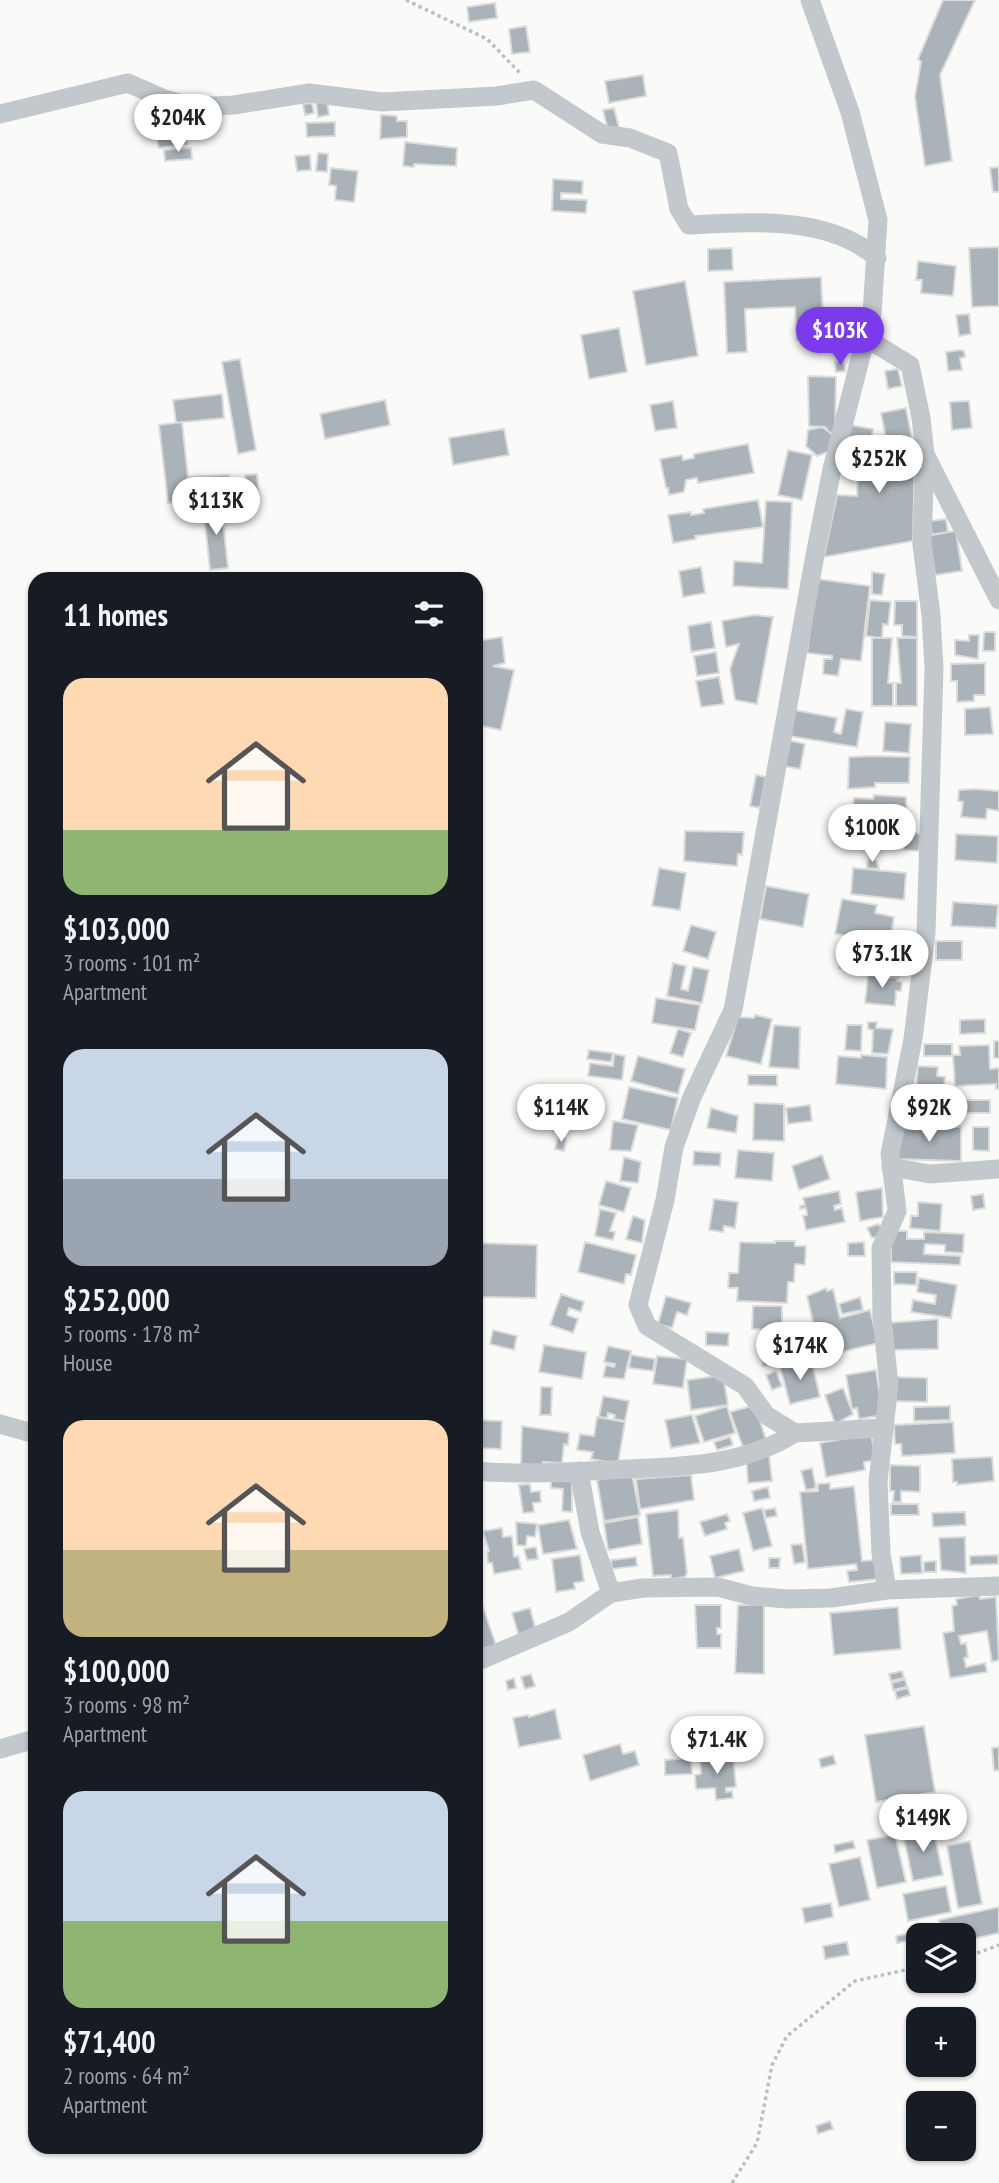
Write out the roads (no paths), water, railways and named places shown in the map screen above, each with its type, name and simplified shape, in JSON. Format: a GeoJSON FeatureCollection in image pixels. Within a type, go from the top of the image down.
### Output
{"type":"FeatureCollection","features":[{"type":"Feature","properties":{"kind":"street"},"geometry":{"type":"LineString","coordinates":[[795,1433],[766,1415],[745,1386],[648,1326],[638,1305],[665,1200],[674,1147],[691,1097],[733,1010],[832,470],[872,313],[878,220],[850,112],[810,0]]}},
{"type":"Feature","properties":{"kind":"street"},"geometry":{"type":"LineString","coordinates":[[0,114],[128,83],[162,98],[192,107],[234,105],[309,93],[382,102],[497,96],[534,89],[602,134],[630,138],[668,153],[679,209],[689,225],[784,225],[838,234],[864,247],[877,258]]}},
{"type":"Feature","properties":{"kind":"street"},"geometry":{"type":"LineString","coordinates":[[866,338],[910,365],[921,418],[925,454],[922,545],[931,615],[934,668],[926,933],[913,1039],[890,1154],[897,1211],[881,1248],[881,1317],[888,1385],[878,1481],[881,1553],[887,1590]]}},
{"type":"Feature","properties":{"kind":"street"},"geometry":{"type":"LineString","coordinates":[[925,454],[999,600]]}},
{"type":"Feature","properties":{"kind":"street"},"geometry":{"type":"LineString","coordinates":[[891,1167],[930,1174],[999,1169]]}},
{"type":"Feature","properties":{"kind":"street"},"geometry":{"type":"LineString","coordinates":[[0,1424],[28,1432]]}},
{"type":"Feature","properties":{"kind":"street"},"geometry":{"type":"LineString","coordinates":[[483,1472],[698,1467],[774,1446],[795,1433],[883,1428]]}},
{"type":"Feature","properties":{"kind":"street"},"geometry":{"type":"LineString","coordinates":[[579,1471],[590,1532],[611,1593]]}},
{"type":"Feature","properties":{"kind":"street"},"geometry":{"type":"LineString","coordinates":[[483,1658],[569,1622],[611,1593],[684,1585],[718,1587],[752,1596],[820,1599],[887,1590],[999,1586]]}},
{"type":"Feature","properties":{"kind":"street"},"geometry":{"type":"LineString","coordinates":[[0,1749],[28,1742]]}}]}
